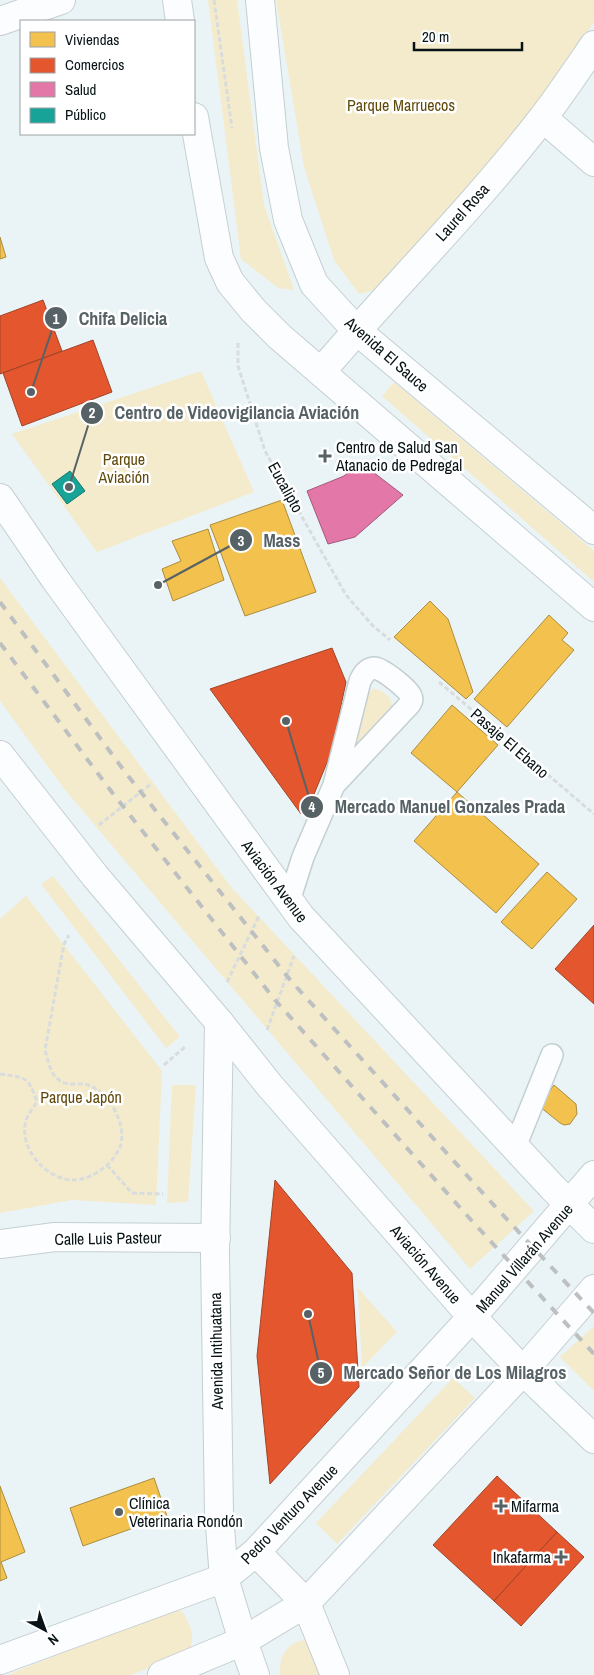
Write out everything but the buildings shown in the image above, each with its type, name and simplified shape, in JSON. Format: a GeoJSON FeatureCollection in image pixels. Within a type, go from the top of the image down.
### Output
{"type":"FeatureCollection","features":[{"type":"Feature","properties":{"kind":"main road"},"geometry":{"type":"LineString","coordinates":[[0,21],[61,0]]}},
{"type":"Feature","properties":{"kind":"main road"},"geometry":{"type":"LineString","coordinates":[[178,0],[180,20]]}},
{"type":"Feature","properties":{"kind":"main road","name":"Avenida El Sauce"},"geometry":{"type":"LineString","coordinates":[[260,0],[274,148],[288,220],[314,284],[356,330],[594,530]]}},
{"type":"Feature","properties":{"kind":"main road","name":"Laurel Rosa"},"geometry":{"type":"LineString","coordinates":[[321,372],[356,330],[510,158],[543,118],[594,45]]}},
{"type":"Feature","properties":{"kind":"main road"},"geometry":{"type":"LineString","coordinates":[[543,118],[594,162]]}},
{"type":"Feature","properties":{"kind":"main road"},"geometry":{"type":"LineString","coordinates":[[195,123],[219,258],[230,282],[280,337],[594,607]]}},
{"type":"Feature","properties":{"kind":"main road","name":"Aviación Avenue"},"geometry":{"type":"LineString","coordinates":[[0,498],[55,579],[306,923],[570,1206],[594,1229]]}},
{"type":"Feature","properties":{"kind":"main road","name":"Aviación Avenue"},"geometry":{"type":"LineString","coordinates":[[0,756],[95,876],[254,1066],[472,1317],[523,1371],[594,1439]]}},
{"type":"Feature","properties":{"kind":"main road","name":"Avenida Intihuatana"},"geometry":{"type":"LineString","coordinates":[[219,1022],[215,1254],[219,1514],[224,1578],[255,1675]]}},
{"type":"Feature","properties":{"kind":"main road","name":"Manuel Villarán Avenue"},"geometry":{"type":"LineString","coordinates":[[472,1317],[570,1206],[594,1175]]}},
{"type":"Feature","properties":{"kind":"main road","name":"Calle Luis Pasteur"},"geometry":{"type":"LineString","coordinates":[[0,1244],[55,1237],[216,1238]]}},
{"type":"Feature","properties":{"kind":"main road"},"geometry":{"type":"LineString","coordinates":[[162,1675],[243,1641],[306,1603],[523,1371],[594,1289]]}},
{"type":"Feature","properties":{"kind":"main road","name":"Pedro Venturo Avenue"},"geometry":{"type":"LineString","coordinates":[[0,1660],[224,1578],[256,1552],[472,1317]]}},
{"type":"Feature","properties":{"kind":"main road"},"geometry":{"type":"LineString","coordinates":[[256,1552],[306,1603],[335,1675]]}},
{"type":"Feature","properties":{"kind":"lane"},"geometry":{"type":"LineString","coordinates":[[289,901],[303,857],[334,785],[360,681],[364,673],[372,668],[378,668],[397,681],[411,695],[412,700],[334,785]]}},
{"type":"Feature","properties":{"kind":"lane"},"geometry":{"type":"LineString","coordinates":[[515,1147],[552,1055]]}},
{"type":"Feature","properties":{"kind":"path"},"geometry":{"type":"LineString","coordinates":[[214,0],[233,137]]}},
{"type":"Feature","properties":{"kind":"path","name":"Eucalipto"},"geometry":{"type":"LineString","coordinates":[[239,292],[238,366],[265,451],[346,595],[373,626],[396,645]]}},
{"type":"Feature","properties":{"kind":"path","name":"Pasaje El Ebano"},"geometry":{"type":"LineString","coordinates":[[434,678],[594,814]]}},
{"type":"Feature","properties":{"kind":"path"},"geometry":{"type":"LineString","coordinates":[[99,825],[151,784]]}},
{"type":"Feature","properties":{"kind":"path"},"geometry":{"type":"LineString","coordinates":[[254,1066],[306,923]]}},
{"type":"Feature","properties":{"kind":"path"},"geometry":{"type":"LineString","coordinates":[[0,1074],[19,1075],[26,1079],[32,1087],[36,1102],[25,1125],[25,1137],[30,1152],[43,1167],[59,1177],[71,1180],[83,1179],[97,1173],[106,1165],[120,1146],[122,1134],[115,1110],[97,1089],[87,1084],[64,1084],[57,1079],[50,1067],[45,1050],[64,944],[69,936]]}},
{"type":"Feature","properties":{"kind":"path"},"geometry":{"type":"LineString","coordinates":[[106,1165],[132,1193],[163,1194]]}},
{"type":"Feature","properties":{"kind":"green space"},"geometry":{"type":"Polygon","coordinates":[[[208,0],[237,0],[264,205],[294,290],[278,288],[241,259],[208,0]]]}},
{"type":"Feature","properties":{"kind":"green space","name":"Parque Marruecos"},"geometry":{"type":"Polygon","coordinates":[[[276,0],[594,0],[594,22],[535,112],[382,288],[359,294],[334,260],[304,167],[276,0]]]}},
{"type":"Feature","properties":{"kind":"green space","name":"Parque Aviación"},"geometry":{"type":"Polygon","coordinates":[[[201,371],[254,492],[97,552],[12,434],[201,371]]]}},
{"type":"Feature","properties":{"kind":"green space"},"geometry":{"type":"Polygon","coordinates":[[[394,382],[594,551],[594,582],[382,396],[394,382]]]}},
{"type":"Feature","properties":{"kind":"green space"},"geometry":{"type":"Polygon","coordinates":[[[0,578],[231,887],[534,1211],[470,1269],[65,790],[0,701],[0,578]]]}},
{"type":"Feature","properties":{"kind":"green space"},"geometry":{"type":"Polygon","coordinates":[[[373,689],[377,689],[387,695],[391,701],[392,708],[358,744],[352,744],[351,737],[369,693],[373,689]]]}},
{"type":"Feature","properties":{"kind":"green space"},"geometry":{"type":"Polygon","coordinates":[[[53,876],[180,1037],[166,1048],[41,884],[53,876]]]}},
{"type":"Feature","properties":{"kind":"green space","name":"Parque Japón"},"geometry":{"type":"Polygon","coordinates":[[[26,896],[162,1071],[156,1205],[72,1200],[0,1213],[0,919],[26,896]]]}},
{"type":"Feature","properties":{"kind":"green space"},"geometry":{"type":"Polygon","coordinates":[[[172,1085],[196,1085],[188,1202],[167,1203],[172,1085]]]}},
{"type":"Feature","properties":{"kind":"green space"},"geometry":{"type":"Polygon","coordinates":[[[358,1288],[397,1332],[362,1368],[358,1288]]]}},
{"type":"Feature","properties":{"kind":"green space"},"geometry":{"type":"Polygon","coordinates":[[[594,1326],[594,1391],[560,1357],[594,1326]]]}},
{"type":"Feature","properties":{"kind":"green space"},"geometry":{"type":"Polygon","coordinates":[[[453,1378],[475,1398],[337,1544],[316,1523],[453,1378]]]}},
{"type":"Feature","properties":{"kind":"green space"},"geometry":{"type":"Polygon","coordinates":[[[169,1610],[181,1611],[190,1627],[192,1634],[191,1646],[183,1655],[131,1675],[7,1675],[169,1610]]]}},
{"type":"Feature","properties":{"kind":"green space"},"geometry":{"type":"Polygon","coordinates":[[[306,1640],[311,1643],[326,1675],[280,1675],[281,1662],[285,1651],[293,1644],[306,1640]]]}},
{"type":"Feature","properties":{"kind":"railway"},"geometry":{"type":"LineString","coordinates":[[0,602],[125,772],[291,981],[594,1313]]}},
{"type":"Feature","properties":{"kind":"railway"},"geometry":{"type":"LineString","coordinates":[[0,643],[111,791],[275,1000],[472,1221],[594,1354]]}},
{"type":"Feature","properties":{"kind":"place","name":"Chifa Delicia"},"geometry":{"type":"Point","coordinates":[31,392]}},
{"type":"Feature","properties":{"kind":"place","name":"Centro de Salud San Atanacio de Pedregal"},"geometry":{"type":"Point","coordinates":[325,456]}},
{"type":"Feature","properties":{"kind":"place","name":"Centro de Videovigilancia Aviación"},"geometry":{"type":"Point","coordinates":[69,487]}},
{"type":"Feature","properties":{"kind":"place","name":"Mass"},"geometry":{"type":"Point","coordinates":[158,585]}},
{"type":"Feature","properties":{"kind":"place","name":"Mercado Manuel Gonzales Prada"},"geometry":{"type":"Point","coordinates":[286,721]}},
{"type":"Feature","properties":{"kind":"place","name":"Mercado Señor de Los Milagros"},"geometry":{"type":"Point","coordinates":[308,1314]}},
{"type":"Feature","properties":{"kind":"place","name":"Mifarma"},"geometry":{"type":"Point","coordinates":[501,1506]}},
{"type":"Feature","properties":{"kind":"place","name":"Clínica Veterinaria Rondón"},"geometry":{"type":"Point","coordinates":[119,1512]}},
{"type":"Feature","properties":{"kind":"place","name":"Inkafarma"},"geometry":{"type":"Point","coordinates":[561,1557]}}]}
